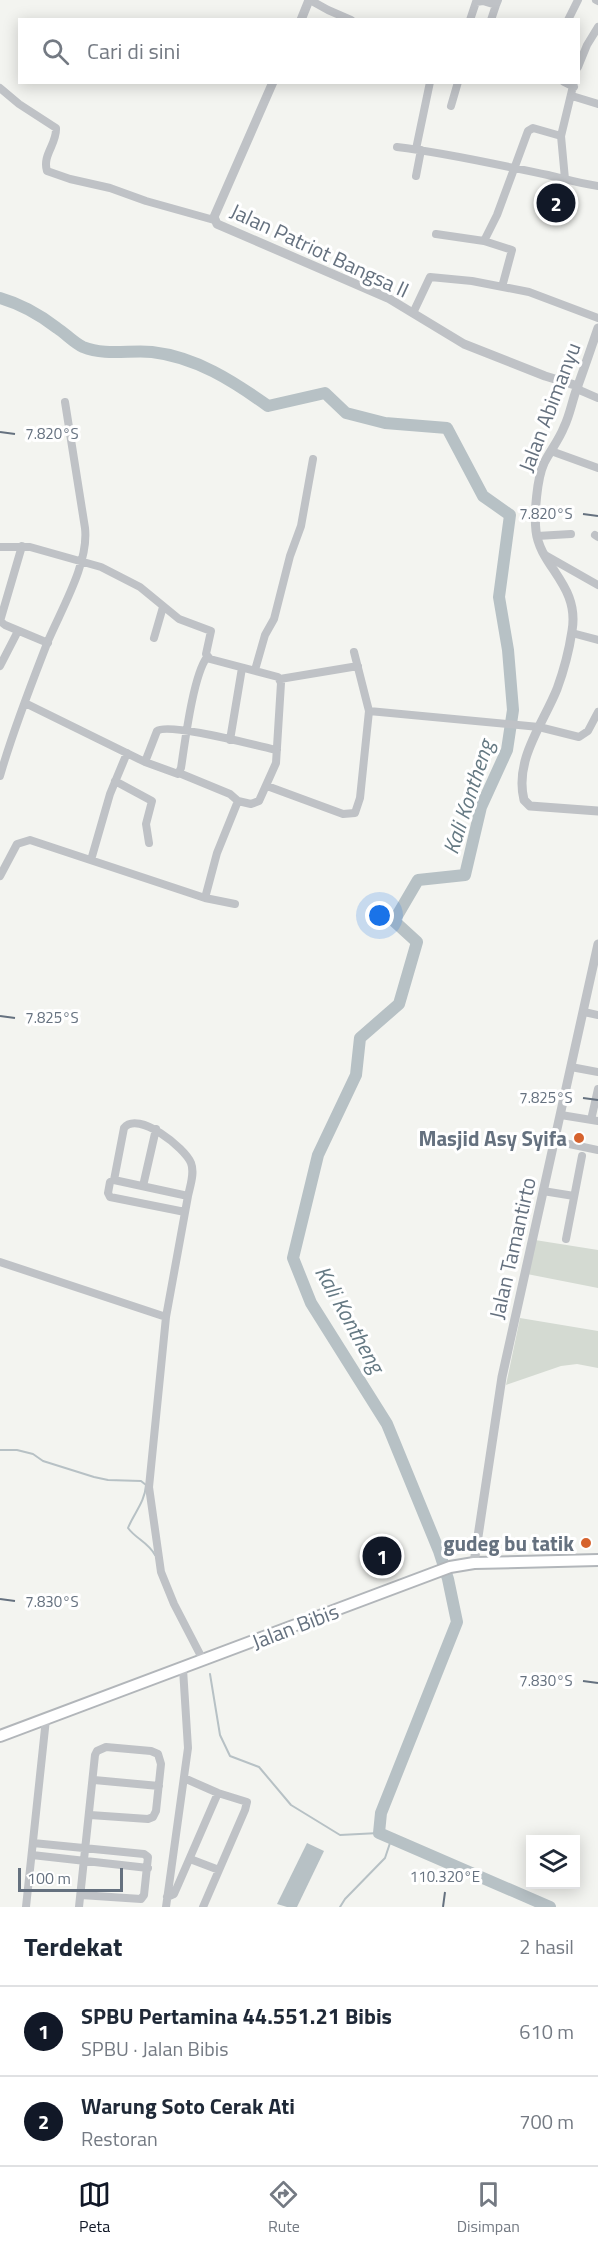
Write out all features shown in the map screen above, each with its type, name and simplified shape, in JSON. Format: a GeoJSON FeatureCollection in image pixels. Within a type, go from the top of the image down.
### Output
{"type":"FeatureCollection","features":[{"type":"Feature","properties":{"kind":"main road","name":"Jalan Bibis"},"geometry":{"type":"LineString","coordinates":[[0,1736],[448,1568],[474,1563],[598,1560]]}},
{"type":"Feature","properties":{"kind":"street"},"geometry":{"type":"LineString","coordinates":[[302,18],[310,0],[346,18]]}},
{"type":"Feature","properties":{"kind":"street"},"geometry":{"type":"LineString","coordinates":[[569,18],[578,0]]}},
{"type":"Feature","properties":{"kind":"street"},"geometry":{"type":"LineString","coordinates":[[470,18],[474,1],[497,3],[492,18]]}},
{"type":"Feature","properties":{"kind":"street"},"geometry":{"type":"LineString","coordinates":[[580,64],[587,45],[598,27]]}},
{"type":"Feature","properties":{"kind":"street","name":"Jalan Patriot Bangsa II"},"geometry":{"type":"LineString","coordinates":[[272,84],[227,184],[214,220],[226,228],[388,298],[464,344],[545,376]]}},
{"type":"Feature","properties":{"kind":"street"},"geometry":{"type":"LineString","coordinates":[[416,176],[418,150],[430,84]]}},
{"type":"Feature","properties":{"kind":"street"},"geometry":{"type":"LineString","coordinates":[[451,106],[457,84]]}},
{"type":"Feature","properties":{"kind":"street"},"geometry":{"type":"LineString","coordinates":[[565,178],[561,136],[574,85]]}},
{"type":"Feature","properties":{"kind":"street"},"geometry":{"type":"LineString","coordinates":[[0,88],[56,128],[56,134],[45,161],[47,171],[214,220]]}},
{"type":"Feature","properties":{"kind":"street"},"geometry":{"type":"LineString","coordinates":[[572,96],[598,104]]}},
{"type":"Feature","properties":{"kind":"street"},"geometry":{"type":"LineString","coordinates":[[484,241],[497,215],[521,144],[529,129],[533,128],[561,136]]}},
{"type":"Feature","properties":{"kind":"street"},"geometry":{"type":"LineString","coordinates":[[397,147],[598,186]]}},
{"type":"Feature","properties":{"kind":"street"},"geometry":{"type":"LineString","coordinates":[[436,234],[484,241],[512,250],[502,287]]}},
{"type":"Feature","properties":{"kind":"street"},"geometry":{"type":"LineString","coordinates":[[413,313],[430,277],[528,292],[555,300],[598,318]]}},
{"type":"Feature","properties":{"kind":"street","name":"Jalan Abimanyu"},"geometry":{"type":"LineString","coordinates":[[598,328],[564,428],[543,464],[540,475],[535,519],[537,536],[545,555],[569,596],[573,615],[572,633],[560,681],[531,743],[524,768],[522,791],[525,802],[530,806],[598,811]]}},
{"type":"Feature","properties":{"kind":"street"},"geometry":{"type":"LineString","coordinates":[[545,376],[577,387],[598,398]]}},
{"type":"Feature","properties":{"kind":"street"},"geometry":{"type":"LineString","coordinates":[[545,376],[564,388],[573,402]]}},
{"type":"Feature","properties":{"kind":"street"},"geometry":{"type":"LineString","coordinates":[[0,776],[25,703],[82,560],[86,539],[65,402]]}},
{"type":"Feature","properties":{"kind":"street"},"geometry":{"type":"LineString","coordinates":[[551,451],[598,468]]}},
{"type":"Feature","properties":{"kind":"street"},"geometry":{"type":"LineString","coordinates":[[255,670],[265,635],[274,619],[290,556],[301,526],[313,459]]}},
{"type":"Feature","properties":{"kind":"street"},"geometry":{"type":"LineString","coordinates":[[537,536],[571,534]]}},
{"type":"Feature","properties":{"kind":"street"},"geometry":{"type":"LineString","coordinates":[[22,546],[0,619],[2,624],[48,643]]}},
{"type":"Feature","properties":{"kind":"street"},"geometry":{"type":"LineString","coordinates":[[0,547],[22,546],[82,560],[101,567],[140,587],[162,607],[179,618],[211,631],[207,657],[201,667],[179,774]]}},
{"type":"Feature","properties":{"kind":"street"},"geometry":{"type":"LineString","coordinates":[[545,555],[598,585]]}},
{"type":"Feature","properties":{"kind":"street"},"geometry":{"type":"LineString","coordinates":[[154,638],[162,607]]}},
{"type":"Feature","properties":{"kind":"street"},"geometry":{"type":"LineString","coordinates":[[0,666],[18,631]]}},
{"type":"Feature","properties":{"kind":"street"},"geometry":{"type":"LineString","coordinates":[[572,633],[598,640]]}},
{"type":"Feature","properties":{"kind":"street"},"geometry":{"type":"LineString","coordinates":[[267,786],[344,814],[355,813],[360,798],[369,711],[354,652]]}},
{"type":"Feature","properties":{"kind":"street"},"geometry":{"type":"LineString","coordinates":[[207,657],[242,668],[273,674],[280,680]]}},
{"type":"Feature","properties":{"kind":"street"},"geometry":{"type":"LineString","coordinates":[[280,680],[358,666]]}},
{"type":"Feature","properties":{"kind":"street"},"geometry":{"type":"LineString","coordinates":[[230,740],[242,668]]}},
{"type":"Feature","properties":{"kind":"street"},"geometry":{"type":"LineString","coordinates":[[25,703],[145,762],[230,794],[238,801],[247,804],[257,803],[262,799],[275,768],[278,750],[280,680]]}},
{"type":"Feature","properties":{"kind":"street"},"geometry":{"type":"LineString","coordinates":[[369,711],[539,726],[579,737],[588,731],[598,712]]}},
{"type":"Feature","properties":{"kind":"street"},"geometry":{"type":"LineString","coordinates":[[145,762],[158,728],[187,730],[278,750]]}},
{"type":"Feature","properties":{"kind":"street"},"geometry":{"type":"LineString","coordinates":[[91,860],[115,781],[127,753]]}},
{"type":"Feature","properties":{"kind":"street"},"geometry":{"type":"LineString","coordinates":[[115,781],[152,801],[146,824],[149,843]]}},
{"type":"Feature","properties":{"kind":"street"},"geometry":{"type":"LineString","coordinates":[[205,898],[217,853],[238,801]]}},
{"type":"Feature","properties":{"kind":"street"},"geometry":{"type":"LineString","coordinates":[[0,876],[15,847],[26,840],[205,898],[235,904]]}},
{"type":"Feature","properties":{"kind":"street","name":"Jalan Tamantirto"},"geometry":{"type":"LineString","coordinates":[[474,1563],[502,1377],[598,944]]}},
{"type":"Feature","properties":{"kind":"street"},"geometry":{"type":"LineString","coordinates":[[584,1012],[598,1015]]}},
{"type":"Feature","properties":{"kind":"street"},"geometry":{"type":"LineString","coordinates":[[571,1067],[598,1072]]}},
{"type":"Feature","properties":{"kind":"street"},"geometry":{"type":"LineString","coordinates":[[561,1114],[595,1120],[598,1089]]}},
{"type":"Feature","properties":{"kind":"street"},"geometry":{"type":"LineString","coordinates":[[185,1212],[108,1195],[110,1183],[114,1180],[126,1125],[134,1122],[156,1129],[191,1162],[193,1169],[166,1317],[149,1487],[161,1572],[203,1660]]}},
{"type":"Feature","properties":{"kind":"street"},"geometry":{"type":"LineString","coordinates":[[143,1186],[156,1129]]}},
{"type":"Feature","properties":{"kind":"street"},"geometry":{"type":"LineString","coordinates":[[555,1141],[598,1150]]}},
{"type":"Feature","properties":{"kind":"street"},"geometry":{"type":"LineString","coordinates":[[566,1239],[582,1156]]}},
{"type":"Feature","properties":{"kind":"street"},"geometry":{"type":"LineString","coordinates":[[114,1180],[188,1196]]}},
{"type":"Feature","properties":{"kind":"street"},"geometry":{"type":"LineString","coordinates":[[543,1191],[574,1196]]}},
{"type":"Feature","properties":{"kind":"street"},"geometry":{"type":"LineString","coordinates":[[0,1262],[166,1317]]}},
{"type":"Feature","properties":{"kind":"street"},"geometry":{"type":"LineString","coordinates":[[166,1907],[188,1748],[183,1669]]}},
{"type":"Feature","properties":{"kind":"street"},"geometry":{"type":"LineString","coordinates":[[27,1907],[46,1719]]}},
{"type":"Feature","properties":{"kind":"street"},"geometry":{"type":"LineString","coordinates":[[80,1907],[95,1755],[97,1751],[106,1747],[156,1752],[161,1759],[156,1811],[153,1817],[148,1819],[90,1815]]}},
{"type":"Feature","properties":{"kind":"street"},"geometry":{"type":"LineString","coordinates":[[184,1778],[218,1793],[244,1800],[247,1806],[203,1907]]}},
{"type":"Feature","properties":{"kind":"street"},"geometry":{"type":"LineString","coordinates":[[94,1780],[159,1786]]}},
{"type":"Feature","properties":{"kind":"street"},"geometry":{"type":"LineString","coordinates":[[167,1897],[174,1894],[218,1793]]}},
{"type":"Feature","properties":{"kind":"street"},"geometry":{"type":"LineString","coordinates":[[33,1843],[145,1854],[148,1857],[144,1895],[141,1899],[81,1895]]}},
{"type":"Feature","properties":{"kind":"street"},"geometry":{"type":"LineString","coordinates":[[32,1855],[148,1868]]}},
{"type":"Feature","properties":{"kind":"street"},"geometry":{"type":"LineString","coordinates":[[190,1859],[219,1870]]}},
{"type":"Feature","properties":{"kind":"shaded area"},"geometry":{"type":"Polygon","coordinates":[[[535,1240],[598,1250],[598,1288],[527,1274],[535,1240]]]}},
{"type":"Feature","properties":{"kind":"shaded area"},"geometry":{"type":"Polygon","coordinates":[[[520,1318],[598,1331],[598,1368],[577,1364],[561,1366],[506,1385],[520,1318]]]}},
{"type":"Feature","properties":{"kind":"shaded area"},"geometry":{"type":"Polygon","coordinates":[[[307,1843],[324,1851],[297,1907],[277,1904],[307,1843]]]}},
{"type":"Feature","properties":{"kind":"waterway","name":"Kali Kontheng"},"geometry":{"type":"LineString","coordinates":[[0,298],[37,314],[83,347],[108,352],[152,352],[184,359],[228,379],[268,406],[325,393],[346,413],[385,423],[447,428],[483,496],[510,515],[499,597],[508,650],[513,710],[507,750],[481,807],[465,875],[418,880],[394,921],[417,942],[399,1004],[360,1038],[356,1075],[318,1155],[293,1258],[311,1303],[387,1424],[439,1551],[448,1579],[457,1622],[381,1813],[379,1833],[550,1907]]}},
{"type":"Feature","properties":{"kind":"waterway"},"geometry":{"type":"LineString","coordinates":[[0,1450],[17,1450],[33,1454],[43,1461],[94,1477],[108,1480],[141,1481],[146,1485],[145,1491],[128,1528],[155,1555]]}},
{"type":"Feature","properties":{"kind":"waterway"},"geometry":{"type":"LineString","coordinates":[[210,1674],[220,1735],[230,1756],[259,1767],[291,1805],[340,1835],[379,1833]]}},
{"type":"Feature","properties":{"kind":"waterway"},"geometry":{"type":"LineString","coordinates":[[340,1907],[385,1858],[392,1837]]}},
{"type":"Feature","properties":{"kind":"place","name":"Warung Soto Cerak Ati"},"geometry":{"type":"Point","coordinates":[556,203]}},
{"type":"Feature","properties":{"kind":"place","name":"Masjid Asy Syifa"},"geometry":{"type":"Point","coordinates":[579,1138]}},
{"type":"Feature","properties":{"kind":"place","name":"gudeg bu tatik"},"geometry":{"type":"Point","coordinates":[586,1543]}},
{"type":"Feature","properties":{"kind":"place","name":"SPBU Pertamina 44.551.21 Bibis"},"geometry":{"type":"Point","coordinates":[382,1556]}}]}
